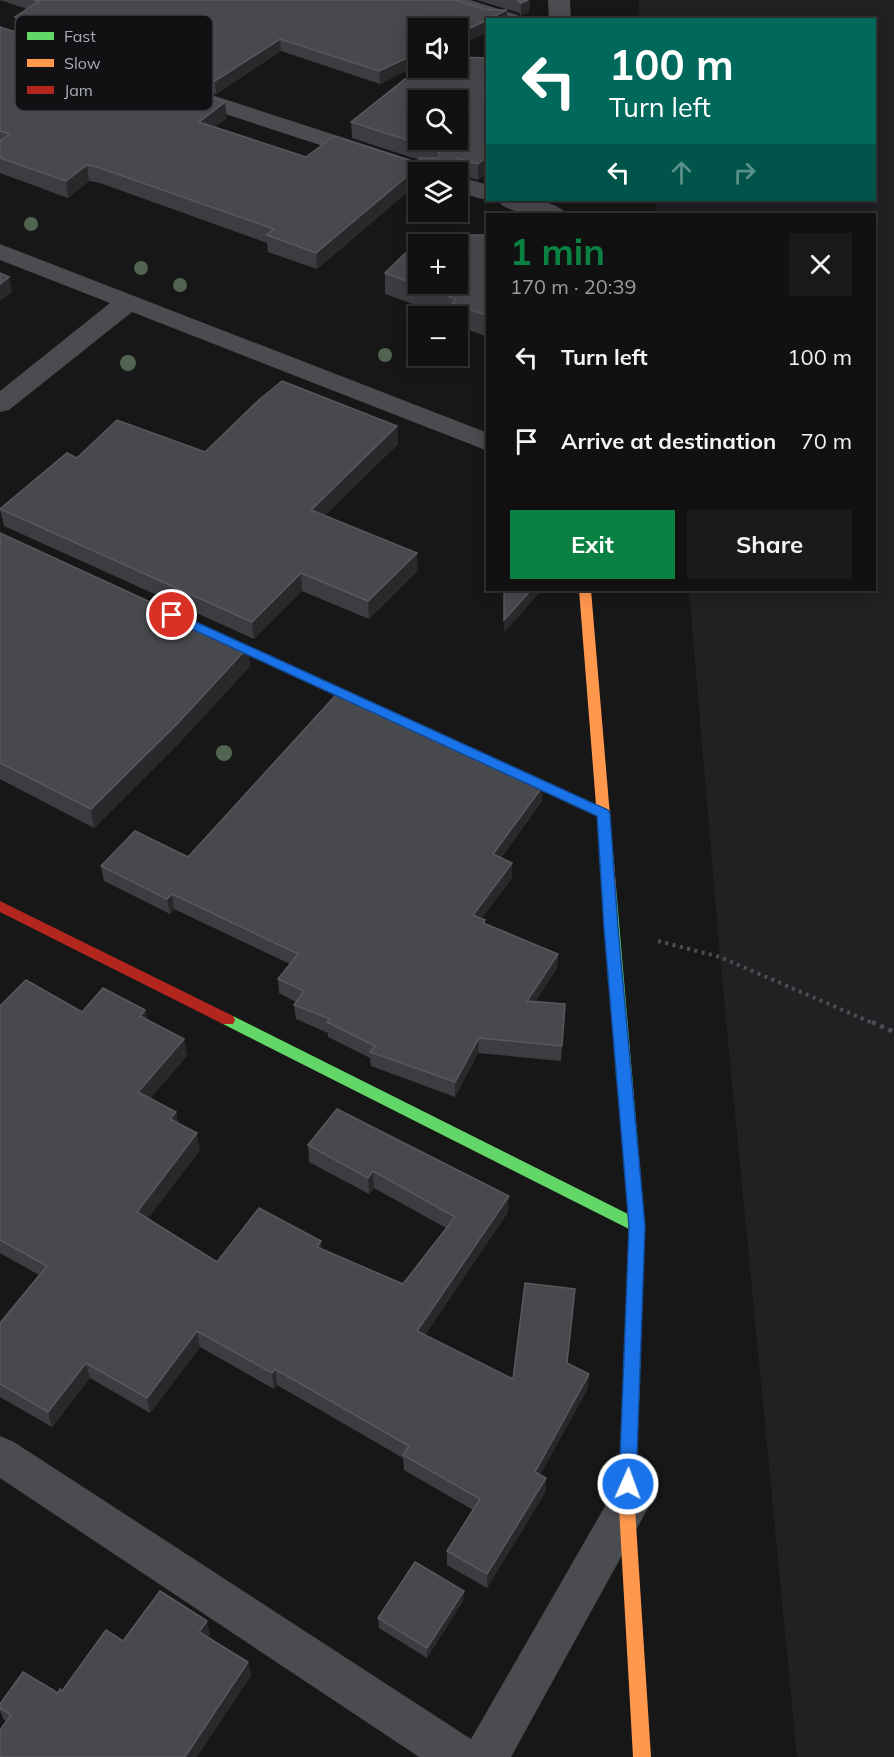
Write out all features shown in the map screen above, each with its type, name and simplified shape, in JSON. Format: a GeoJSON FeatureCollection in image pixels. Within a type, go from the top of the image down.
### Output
{"type":"FeatureCollection","features":[{"type":"Feature","properties":{"kind":"street"},"geometry":{"type":"LineString","coordinates":[[448,0],[504,18]]}},
{"type":"Feature","properties":{"kind":"street"},"geometry":{"type":"LineString","coordinates":[[559,0],[560,18]]}},
{"type":"Feature","properties":{"kind":"street"},"geometry":{"type":"LineString","coordinates":[[213,103],[408,166]]}},
{"type":"Feature","properties":{"kind":"street"},"geometry":{"type":"LineString","coordinates":[[468,186],[486,192]]}},
{"type":"Feature","properties":{"kind":"street"},"geometry":{"type":"LineString","coordinates":[[512,201],[552,213]]}},
{"type":"Feature","properties":{"kind":"street"},"geometry":{"type":"LineString","coordinates":[[0,251],[486,441]]}},
{"type":"Feature","properties":{"kind":"street"},"geometry":{"type":"LineString","coordinates":[[0,404],[128,302]]}},
{"type":"Feature","properties":{"kind":"street"},"geometry":{"type":"LineString","coordinates":[[585,591],[637,1226],[627,1508],[642,1757]]}},
{"type":"Feature","properties":{"kind":"street"},"geometry":{"type":"LineString","coordinates":[[194,625],[604,814]]}},
{"type":"Feature","properties":{"kind":"street"},"geometry":{"type":"LineString","coordinates":[[0,906],[637,1226]]}},
{"type":"Feature","properties":{"kind":"street"},"geometry":{"type":"LineString","coordinates":[[0,1455],[459,1757]]}},
{"type":"Feature","properties":{"kind":"street"},"geometry":{"type":"LineString","coordinates":[[486,1757],[627,1508]]}},
{"type":"Feature","properties":{"kind":"path"},"geometry":{"type":"LineString","coordinates":[[611,928],[720,957],[894,1032]]}},
{"type":"Feature","properties":{"kind":"shaded area"},"geometry":{"type":"Polygon","coordinates":[[[638,0],[894,0],[894,1757],[797,1757],[720,957],[689,591],[876,591],[876,213],[657,213],[655,201],[876,201],[876,18],[640,18],[638,0]]]}},
{"type":"Feature","properties":{"kind":"building"},"geometry":{"type":"Polygon","coordinates":[[[34,0],[455,0],[488,10],[507,10],[486,18],[486,20],[468,29],[468,18],[408,18],[408,58],[379,71],[280,39],[215,81],[213,80],[213,15],[18,15],[39,1],[34,0]]]}},
{"type":"Feature","properties":{"kind":"building"},"geometry":{"type":"Polygon","coordinates":[[[0,27],[15,32],[15,111],[213,111],[213,98],[225,102],[199,122],[306,157],[334,136],[414,162],[408,162],[408,176],[316,253],[267,235],[274,229],[97,167],[87,165],[66,181],[0,158],[0,141],[10,134],[0,131],[0,27]]]}},
{"type":"Feature","properties":{"kind":"building"},"geometry":{"type":"Polygon","coordinates":[[[468,57],[486,58],[486,158],[478,164],[457,158],[457,162],[418,162],[420,158],[438,158],[440,154],[436,150],[468,150],[468,90],[408,90],[408,140],[351,122],[408,77],[468,78],[468,57]]]}},
{"type":"Feature","properties":{"kind":"building"},"geometry":{"type":"Polygon","coordinates":[[[468,235],[486,235],[486,315],[468,309],[468,306],[452,303],[456,299],[442,294],[468,294],[468,235]]]}},
{"type":"Feature","properties":{"kind":"building"},"geometry":{"type":"Polygon","coordinates":[[[408,251],[408,281],[385,273],[408,251]]]}},
{"type":"Feature","properties":{"kind":"building"},"geometry":{"type":"Polygon","coordinates":[[[0,273],[9,277],[0,284],[0,273]]]}},
{"type":"Feature","properties":{"kind":"building"},"geometry":{"type":"Polygon","coordinates":[[[282,381],[397,426],[311,510],[417,553],[368,601],[301,573],[252,622],[0,509],[67,453],[77,458],[117,420],[205,452],[282,381]]]}},
{"type":"Feature","properties":{"kind":"building"},"geometry":{"type":"Polygon","coordinates":[[[0,533],[248,647],[178,723],[91,809],[0,763],[0,533]]]}},
{"type":"Feature","properties":{"kind":"building"},"geometry":{"type":"Polygon","coordinates":[[[504,591],[530,591],[504,620],[504,591]]]}},
{"type":"Feature","properties":{"kind":"building"},"geometry":{"type":"Polygon","coordinates":[[[336,695],[397,719],[543,786],[493,854],[512,863],[473,915],[485,920],[483,923],[558,954],[527,1001],[565,1004],[562,1046],[479,1038],[455,1082],[370,1052],[375,1046],[327,1022],[330,1019],[294,1005],[304,991],[278,979],[298,954],[172,894],[167,899],[101,866],[135,831],[188,857],[336,695]]]}},
{"type":"Feature","properties":{"kind":"building"},"geometry":{"type":"Polygon","coordinates":[[[26,980],[82,1012],[103,988],[145,1010],[140,1016],[184,1039],[138,1092],[176,1112],[170,1119],[197,1133],[137,1212],[217,1262],[259,1208],[321,1241],[317,1247],[403,1284],[455,1217],[373,1171],[368,1178],[308,1145],[337,1109],[509,1196],[417,1331],[513,1379],[525,1283],[575,1289],[567,1363],[589,1374],[535,1472],[546,1478],[487,1574],[447,1551],[480,1499],[403,1455],[409,1446],[275,1369],[272,1373],[197,1331],[147,1398],[86,1363],[48,1412],[0,1384],[0,1323],[47,1266],[0,1240],[0,1006],[26,980]]]}},
{"type":"Feature","properties":{"kind":"building"},"geometry":{"type":"Polygon","coordinates":[[[415,1562],[464,1591],[427,1648],[378,1618],[415,1562]]]}},
{"type":"Feature","properties":{"kind":"building"},"geometry":{"type":"Polygon","coordinates":[[[160,1591],[207,1621],[199,1632],[248,1662],[185,1757],[0,1757],[0,1730],[11,1715],[0,1708],[0,1704],[23,1672],[58,1693],[60,1689],[62,1691],[106,1630],[123,1641],[160,1591]]]}},
{"type":"Feature","properties":{"kind":"traffic: fast"},"geometry":{"type":"LineString","coordinates":[[209,632],[474,754]]}},
{"type":"Feature","properties":{"kind":"traffic: fast"},"geometry":{"type":"LineString","coordinates":[[609,887],[637,1226],[630,1433]]}},
{"type":"Feature","properties":{"kind":"traffic: fast"},"geometry":{"type":"LineString","coordinates":[[228,1020],[637,1226]]}},
{"type":"Feature","properties":{"kind":"traffic: slow"},"geometry":{"type":"LineString","coordinates":[[585,591],[609,887]]}},
{"type":"Feature","properties":{"kind":"traffic: slow"},"geometry":{"type":"LineString","coordinates":[[474,754],[604,814]]}},
{"type":"Feature","properties":{"kind":"traffic: slow"},"geometry":{"type":"LineString","coordinates":[[630,1433],[627,1508],[642,1757]]}},
{"type":"Feature","properties":{"kind":"traffic: jam"},"geometry":{"type":"LineString","coordinates":[[0,906],[228,1020]]}},
{"type":"Feature","properties":{"kind":"route"},"geometry":{"type":"LineString","coordinates":[[172,615],[604,814],[611,928],[637,1226],[628,1484]]}}]}
